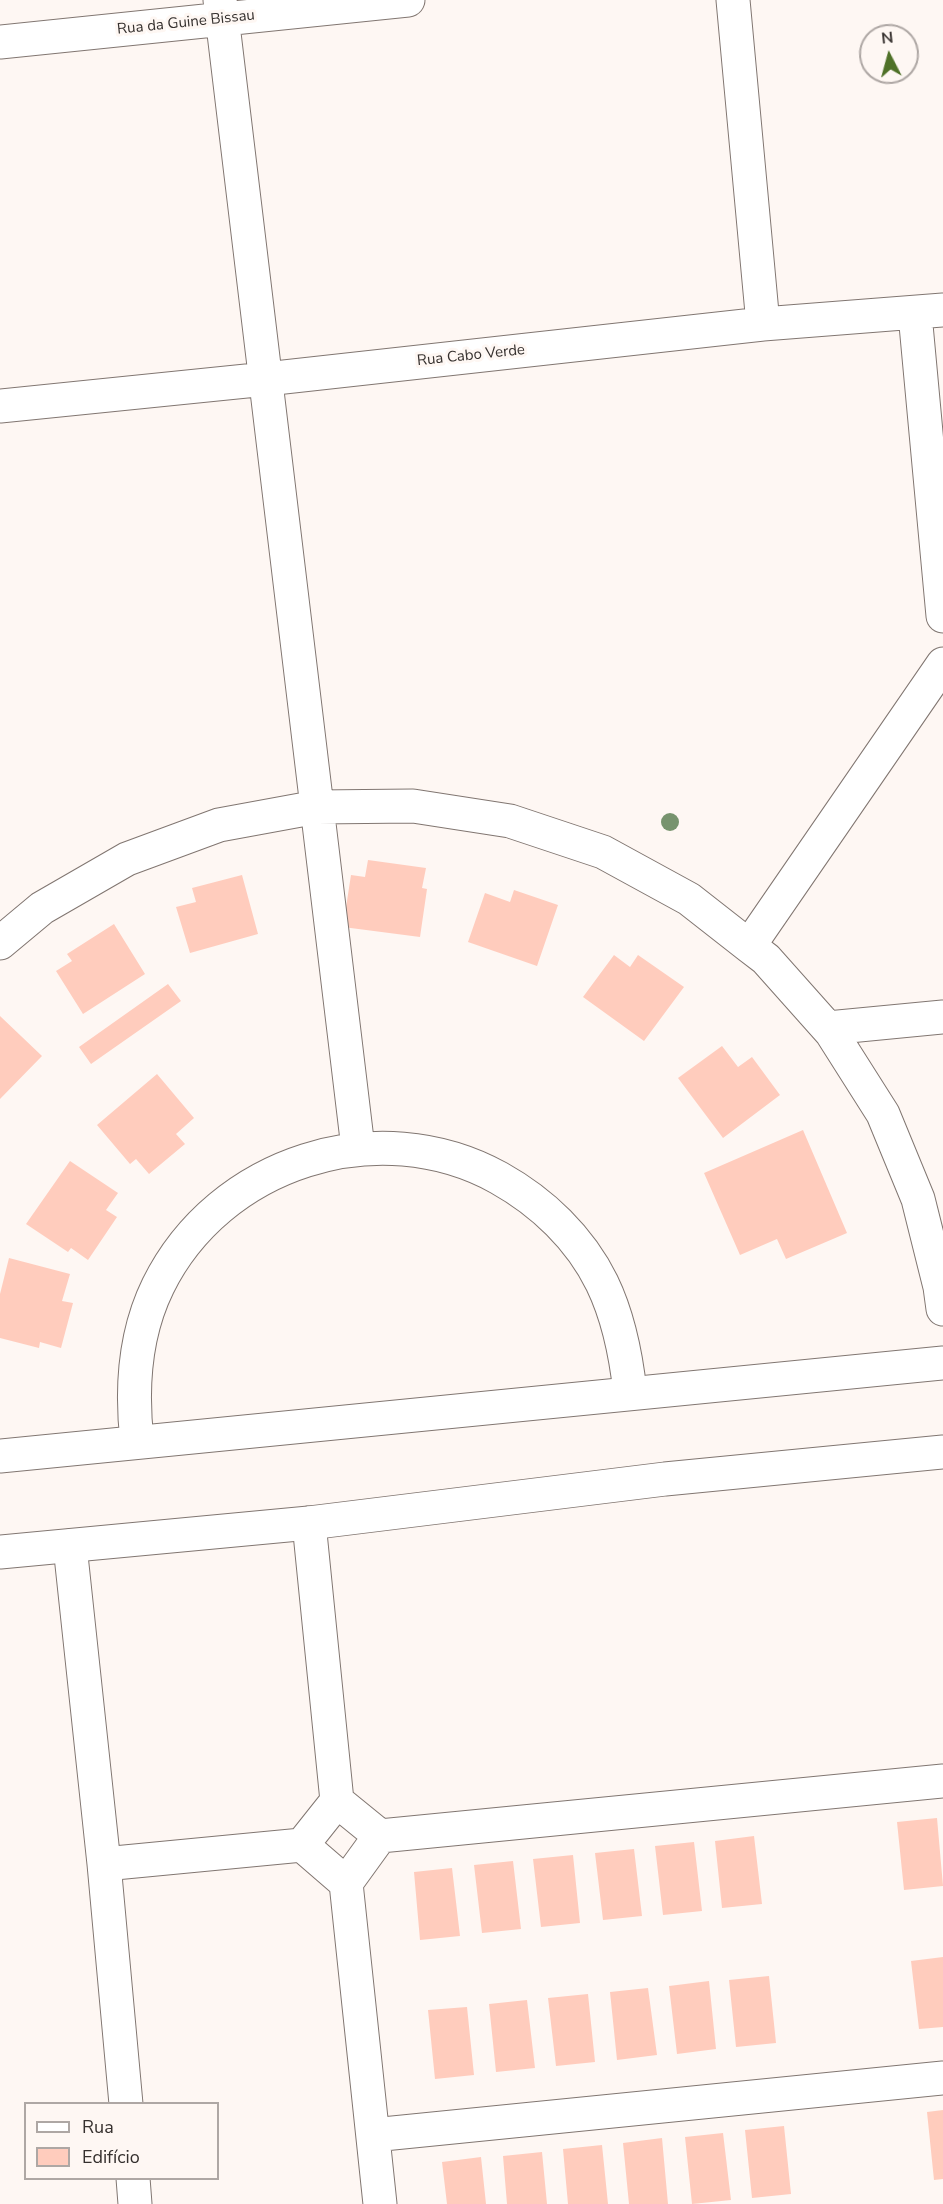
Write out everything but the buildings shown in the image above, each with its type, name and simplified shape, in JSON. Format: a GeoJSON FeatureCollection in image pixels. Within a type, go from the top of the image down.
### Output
{"type":"FeatureCollection","features":[{"type":"Feature","properties":{"kind":"street","name":"Rua da Guine Bissau"},"geometry":{"type":"LineString","coordinates":[[0,42],[221,10],[408,0]]}},
{"type":"Feature","properties":{"kind":"street"},"geometry":{"type":"LineString","coordinates":[[733,0],[763,324]]}},
{"type":"Feature","properties":{"kind":"street"},"geometry":{"type":"LineString","coordinates":[[221,10],[358,1149]]}},
{"type":"Feature","properties":{"kind":"street"},"geometry":{"type":"LineString","coordinates":[[929,312],[943,616]]}},
{"type":"Feature","properties":{"kind":"street","name":"Rua Cabo Verde"},"geometry":{"type":"LineString","coordinates":[[0,406],[763,324],[929,312]]}},
{"type":"Feature","properties":{"kind":"street"},"geometry":{"type":"LineString","coordinates":[[749,946],[943,664]]}},
{"type":"Feature","properties":{"kind":"street"},"geometry":{"type":"LineString","coordinates":[[0,943],[42,908],[127,859],[219,825],[317,807],[413,806],[510,821],[603,852],[689,899],[766,959],[828,1028],[883,1114],[914,1188],[940,1287],[943,1309]]}},
{"type":"Feature","properties":{"kind":"street"},"geometry":{"type":"LineString","coordinates":[[828,1028],[943,1017]]}},
{"type":"Feature","properties":{"kind":"street"},"geometry":{"type":"LineString","coordinates":[[137,1441],[134,1409],[135,1367],[143,1326],[158,1286],[179,1250],[207,1219],[240,1191],[276,1171],[316,1156],[358,1149],[400,1148],[452,1158],[482,1168],[552,1215],[580,1246],[602,1282],[617,1319],[630,1392]]}},
{"type":"Feature","properties":{"kind":"street"},"geometry":{"type":"LineString","coordinates":[[0,1456],[630,1392],[943,1363]]}},
{"type":"Feature","properties":{"kind":"street"},"geometry":{"type":"LineString","coordinates":[[0,1552],[309,1523],[665,1479],[943,1452]]}},
{"type":"Feature","properties":{"kind":"street"},"geometry":{"type":"LineString","coordinates":[[309,1523],[338,1802],[380,1836],[943,1781]]}},
{"type":"Feature","properties":{"kind":"street"},"geometry":{"type":"LineString","coordinates":[[70,1546],[104,1864],[126,2102]]}},
{"type":"Feature","properties":{"kind":"street"},"geometry":{"type":"LineString","coordinates":[[104,1864],[302,1845],[338,1802]]}},
{"type":"Feature","properties":{"kind":"street"},"geometry":{"type":"LineString","coordinates":[[380,1836],[346,1883],[380,2204]]}},
{"type":"Feature","properties":{"kind":"street"},"geometry":{"type":"LineString","coordinates":[[302,1845],[346,1883]]}},
{"type":"Feature","properties":{"kind":"street"},"geometry":{"type":"LineString","coordinates":[[373,2135],[943,2078]]}},
{"type":"Feature","properties":{"kind":"street"},"geometry":{"type":"LineString","coordinates":[[133,2180],[135,2204]]}}]}
